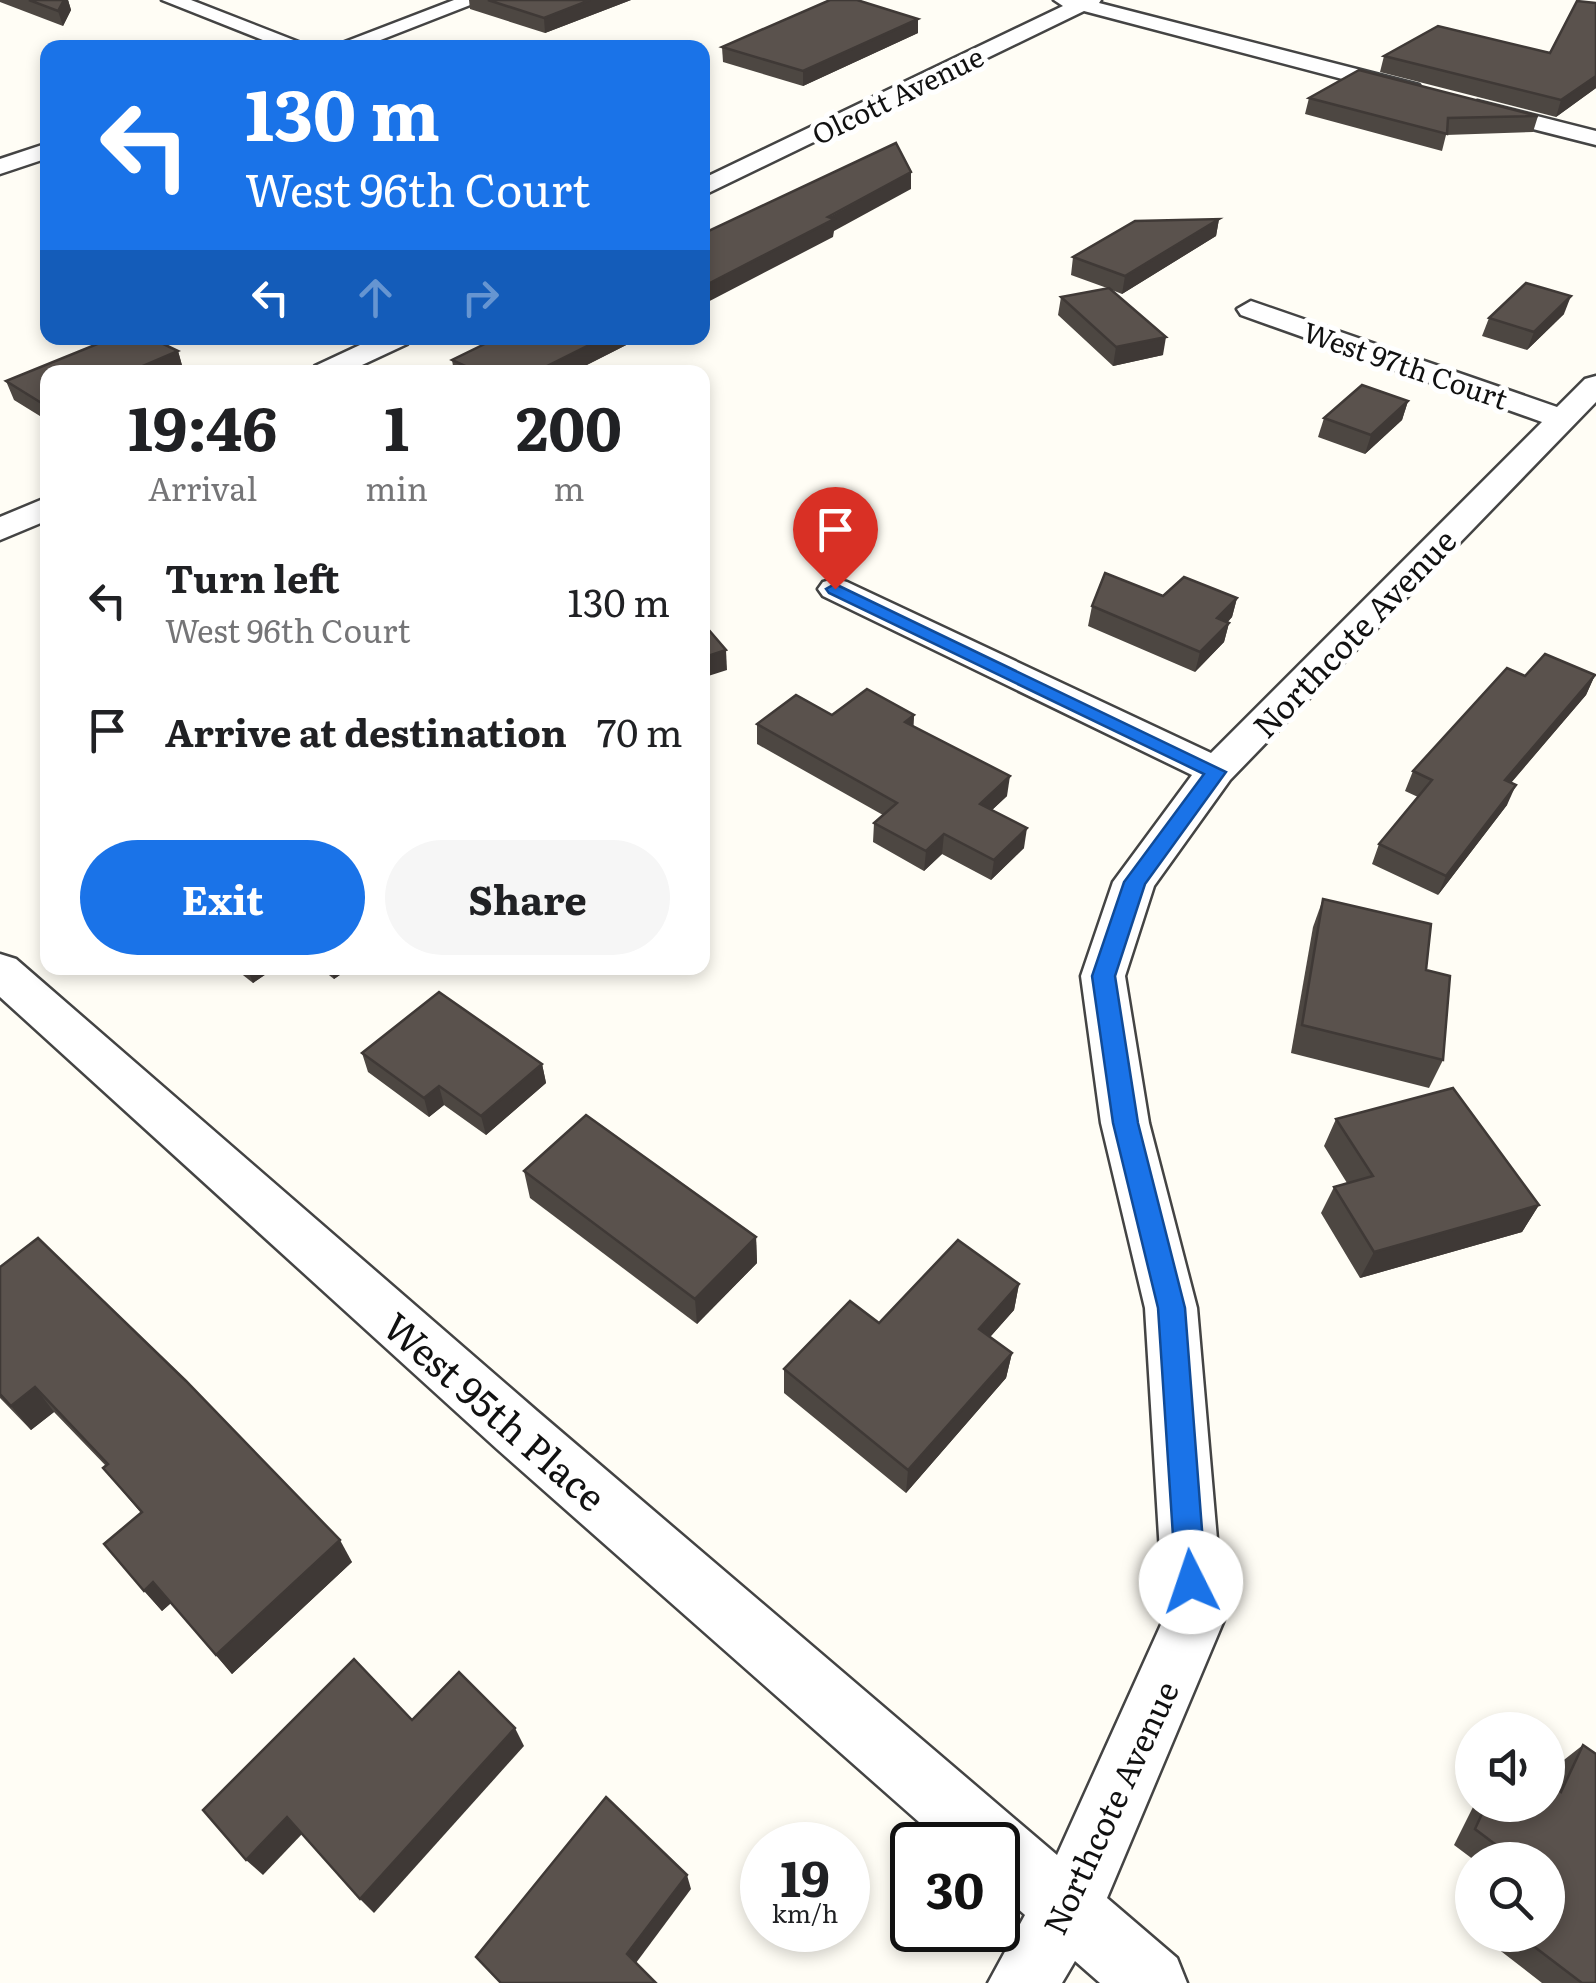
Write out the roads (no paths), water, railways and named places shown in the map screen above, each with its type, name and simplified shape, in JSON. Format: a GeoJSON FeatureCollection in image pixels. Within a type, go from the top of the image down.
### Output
{"type":"FeatureCollection","features":[{"type":"Feature","properties":{"kind":"street"},"geometry":{"type":"LineString","coordinates":[[172,0],[282,40]]}},
{"type":"Feature","properties":{"kind":"street"},"geometry":{"type":"LineString","coordinates":[[361,40],[473,0]]}},
{"type":"Feature","properties":{"kind":"street"},"geometry":{"type":"LineString","coordinates":[[1079,2],[1425,94]]}},
{"type":"Feature","properties":{"kind":"street","name":"Olcott Avenue"},"geometry":{"type":"LineString","coordinates":[[710,185],[1079,2]]}},
{"type":"Feature","properties":{"kind":"street"},"geometry":{"type":"LineString","coordinates":[[1463,104],[1596,138]]}},
{"type":"Feature","properties":{"kind":"street"},"geometry":{"type":"LineString","coordinates":[[0,167],[40,153]]}},
{"type":"Feature","properties":{"kind":"street","name":"West 97th Court"},"geometry":{"type":"LineString","coordinates":[[1251,309],[1561,419]]}},
{"type":"Feature","properties":{"kind":"street"},"geometry":{"type":"LineString","coordinates":[[340,365],[382,345]]}},
{"type":"Feature","properties":{"kind":"street","name":"Northcote Avenue"},"geometry":{"type":"LineString","coordinates":[[1022,1983],[1068,1908],[1194,1620],[1172,1308],[1126,1123],[1103,976],[1134,882],[1216,772],[1596,385]]}},
{"type":"Feature","properties":{"kind":"street"},"geometry":{"type":"LineString","coordinates":[[0,530],[40,511]]}},
{"type":"Feature","properties":{"kind":"street"},"geometry":{"type":"LineString","coordinates":[[835,589],[1216,772]]}},
{"type":"Feature","properties":{"kind":"street","name":"West 95th Place"},"geometry":{"type":"LineString","coordinates":[[0,971],[517,1430],[968,1822]]}},
{"type":"Feature","properties":{"kind":"street","name":"West 95th Place"},"geometry":{"type":"LineString","coordinates":[[1020,1867],[1152,1983]]}}]}
